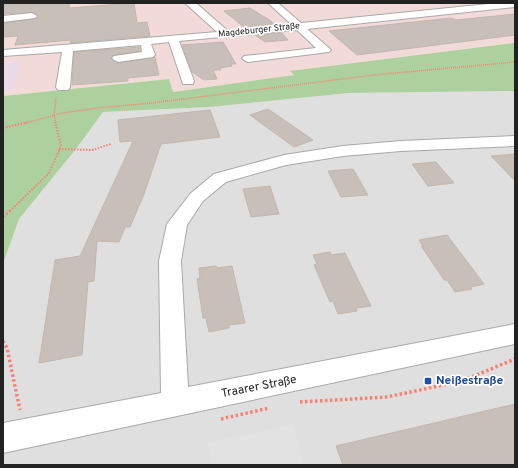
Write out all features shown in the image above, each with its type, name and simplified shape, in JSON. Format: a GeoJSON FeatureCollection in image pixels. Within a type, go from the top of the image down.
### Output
{"type":"FeatureCollection","features":[{"type":"Feature","properties":{"kind":"street"},"geometry":{"type":"LineString","coordinates":[[190,3],[226,34]]}},
{"type":"Feature","properties":{"kind":"street"},"geometry":{"type":"LineString","coordinates":[[248,58],[325,50],[273,3]]}},
{"type":"Feature","properties":{"kind":"street"},"geometry":{"type":"LineString","coordinates":[[290,18],[437,3]]}},
{"type":"Feature","properties":{"kind":"street","name":"Magdeburger Straße"},"geometry":{"type":"LineString","coordinates":[[3,53],[226,34],[515,4]]}},
{"type":"Feature","properties":{"kind":"street"},"geometry":{"type":"LineString","coordinates":[[379,9],[392,16]]}},
{"type":"Feature","properties":{"kind":"street"},"geometry":{"type":"LineString","coordinates":[[3,18],[32,16]]}},
{"type":"Feature","properties":{"kind":"street"},"geometry":{"type":"LineString","coordinates":[[256,31],[275,55]]}},
{"type":"Feature","properties":{"kind":"street"},"geometry":{"type":"LineString","coordinates":[[173,39],[188,81]]}},
{"type":"Feature","properties":{"kind":"street"},"geometry":{"type":"LineString","coordinates":[[118,58],[148,55],[145,41]]}},
{"type":"Feature","properties":{"kind":"street"},"geometry":{"type":"LineString","coordinates":[[60,90],[68,48]]}},
{"type":"Feature","properties":{"kind":"street"},"geometry":{"type":"LineString","coordinates":[[175,403],[170,261],[177,224],[197,197],[220,178],[284,160],[343,151],[401,146],[515,141]]}},
{"type":"Feature","properties":{"kind":"street","name":"Traarer Straße"},"geometry":{"type":"LineString","coordinates":[[14,436],[515,334]]}},
{"type":"Feature","properties":{"kind":"path"},"geometry":{"type":"LineString","coordinates":[[3,128],[54,116],[98,108],[151,103],[374,75],[515,62]]}},
{"type":"Feature","properties":{"kind":"path"},"geometry":{"type":"LineString","coordinates":[[3,216],[49,173],[61,146],[54,116],[60,90]]}},
{"type":"Feature","properties":{"kind":"path"},"geometry":{"type":"LineString","coordinates":[[59,149],[92,150],[111,144]]}},
{"type":"Feature","properties":{"kind":"path"},"geometry":{"type":"LineString","coordinates":[[3,341],[6,348],[14,436]]}},
{"type":"Feature","properties":{"kind":"path"},"geometry":{"type":"LineString","coordinates":[[298,402],[387,396],[462,380],[515,359]]}},
{"type":"Feature","properties":{"kind":"path"},"geometry":{"type":"LineString","coordinates":[[216,420],[276,407]]}},
{"type":"Feature","properties":{"kind":"shaded area"},"geometry":{"type":"Polygon","coordinates":[[[3,3],[515,3],[515,44],[291,72],[294,75],[173,92],[169,79],[3,96],[3,3]]]}},
{"type":"Feature","properties":{"kind":"shaded area"},"geometry":{"type":"Polygon","coordinates":[[[21,60],[13,90],[3,91],[3,62],[21,60]]]}},
{"type":"Feature","properties":{"kind":"shaded area"},"geometry":{"type":"Polygon","coordinates":[[[515,91],[515,465],[3,465],[3,264],[19,219],[76,149],[103,112],[210,107],[349,93],[515,91]]]}},
{"type":"Feature","properties":{"kind":"shaded area"},"geometry":{"type":"Polygon","coordinates":[[[293,425],[304,465],[211,465],[208,443],[293,425]]]}},
{"type":"Feature","properties":{"kind":"green space"},"geometry":{"type":"Polygon","coordinates":[[[515,43],[515,91],[349,93],[210,107],[103,112],[76,149],[19,219],[3,264],[3,96],[169,79],[173,92],[294,75],[290,71],[515,43]]]}},
{"type":"Feature","properties":{"kind":"building"},"geometry":{"type":"Polygon","coordinates":[[[3,3],[70,3],[69,8],[134,3],[137,23],[147,22],[150,36],[70,43],[71,40],[15,45],[18,36],[3,37],[3,23],[35,19],[38,16],[32,12],[3,14],[3,3]]]}},
{"type":"Feature","properties":{"kind":"building"},"geometry":{"type":"Polygon","coordinates":[[[250,8],[274,24],[245,28],[224,11],[250,8]]]}},
{"type":"Feature","properties":{"kind":"building"},"geometry":{"type":"Polygon","coordinates":[[[515,14],[515,35],[357,55],[329,31],[451,18],[456,20],[515,14]]]}},
{"type":"Feature","properties":{"kind":"building"},"geometry":{"type":"Polygon","coordinates":[[[282,33],[288,40],[265,42],[255,35],[282,33]]]}},
{"type":"Feature","properties":{"kind":"building"},"geometry":{"type":"Polygon","coordinates":[[[223,42],[236,64],[231,64],[232,66],[220,68],[221,70],[213,70],[217,79],[204,80],[192,72],[182,45],[223,42]]]}},
{"type":"Feature","properties":{"kind":"building"},"geometry":{"type":"Polygon","coordinates":[[[140,47],[140,51],[114,55],[110,58],[118,63],[155,57],[159,75],[128,78],[128,81],[72,85],[74,52],[140,47]]]}},
{"type":"Feature","properties":{"kind":"building"},"geometry":{"type":"Polygon","coordinates":[[[268,109],[313,140],[294,147],[250,115],[268,109]]]}},
{"type":"Feature","properties":{"kind":"building"},"geometry":{"type":"Polygon","coordinates":[[[210,110],[220,137],[161,144],[144,194],[130,227],[125,227],[119,242],[97,241],[94,281],[88,282],[82,355],[39,363],[55,260],[80,256],[133,141],[120,142],[118,120],[210,110]]]}},
{"type":"Feature","properties":{"kind":"building"},"geometry":{"type":"Polygon","coordinates":[[[515,154],[515,181],[491,156],[515,154]]]}},
{"type":"Feature","properties":{"kind":"building"},"geometry":{"type":"Polygon","coordinates":[[[436,162],[454,183],[428,186],[412,164],[436,162]]]}},
{"type":"Feature","properties":{"kind":"building"},"geometry":{"type":"Polygon","coordinates":[[[353,169],[368,195],[341,197],[328,171],[353,169]]]}},
{"type":"Feature","properties":{"kind":"building"},"geometry":{"type":"Polygon","coordinates":[[[270,186],[279,214],[251,217],[243,189],[270,186]]]}},
{"type":"Feature","properties":{"kind":"building"},"geometry":{"type":"Polygon","coordinates":[[[447,235],[484,284],[471,287],[472,289],[455,292],[447,280],[444,280],[421,246],[423,246],[419,240],[447,235]]]}},
{"type":"Feature","properties":{"kind":"building"},"geometry":{"type":"Polygon","coordinates":[[[330,252],[331,255],[345,253],[371,306],[356,308],[357,311],[338,314],[333,301],[330,302],[314,265],[317,264],[313,255],[330,252]]]}},
{"type":"Feature","properties":{"kind":"building"},"geometry":{"type":"Polygon","coordinates":[[[216,266],[217,268],[232,266],[245,323],[229,325],[229,328],[209,332],[206,318],[203,318],[197,279],[200,278],[199,268],[216,266]]]}},
{"type":"Feature","properties":{"kind":"building"},"geometry":{"type":"Polygon","coordinates":[[[515,404],[515,465],[343,465],[336,446],[515,404]]]}},
{"type":"Feature","properties":{"kind":"place","name":"Neißestraße"},"geometry":{"type":"Point","coordinates":[428,381]}}]}
